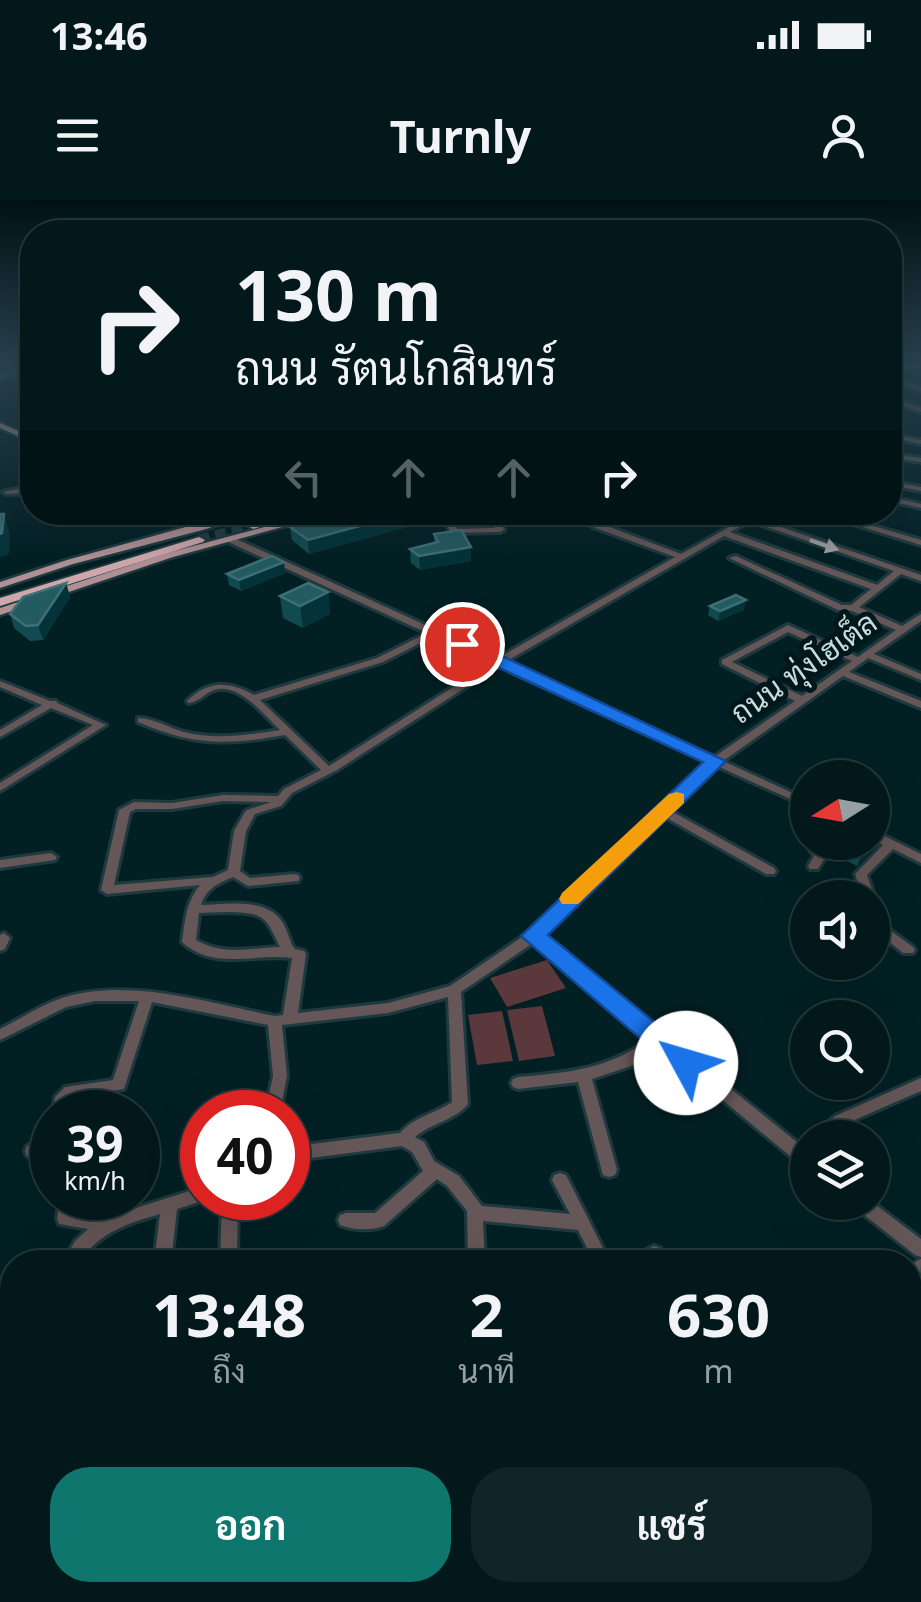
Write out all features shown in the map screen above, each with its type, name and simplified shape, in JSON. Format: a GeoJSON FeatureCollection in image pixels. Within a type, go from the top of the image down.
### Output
{"type":"FeatureCollection","features":[{"type":"Feature","properties":{"kind":"highway"},"geometry":{"type":"LineString","coordinates":[[0,594],[192,535]]}},
{"type":"Feature","properties":{"kind":"highway"},"geometry":{"type":"LineString","coordinates":[[0,602],[192,535]]}},
{"type":"Feature","properties":{"kind":"main road"},"geometry":{"type":"LineString","coordinates":[[184,525],[192,535],[235,538]]}},
{"type":"Feature","properties":{"kind":"main road"},"geometry":{"type":"LineString","coordinates":[[185,525],[192,535]]}},
{"type":"Feature","properties":{"kind":"main road"},"geometry":{"type":"LineString","coordinates":[[0,612],[209,525]]}},
{"type":"Feature","properties":{"kind":"main road"},"geometry":{"type":"LineString","coordinates":[[218,525],[235,538]]}},
{"type":"Feature","properties":{"kind":"main road"},"geometry":{"type":"LineString","coordinates":[[235,538],[246,525]]}},
{"type":"Feature","properties":{"kind":"main road"},"geometry":{"type":"LineString","coordinates":[[0,585],[192,535],[235,538]]}},
{"type":"Feature","properties":{"kind":"street"},"geometry":{"type":"LineString","coordinates":[[451,525],[454,531],[500,530],[498,525]]}},
{"type":"Feature","properties":{"kind":"street"},"geometry":{"type":"LineString","coordinates":[[601,525],[683,556]]}},
{"type":"Feature","properties":{"kind":"street"},"geometry":{"type":"LineString","coordinates":[[333,768],[736,525]]}},
{"type":"Feature","properties":{"kind":"street"},"geometry":{"type":"LineString","coordinates":[[784,525],[921,578]]}},
{"type":"Feature","properties":{"kind":"street"},"geometry":{"type":"LineString","coordinates":[[860,525],[921,543]]}},
{"type":"Feature","properties":{"kind":"street"},"geometry":{"type":"LineString","coordinates":[[892,525],[921,535]]}},
{"type":"Feature","properties":{"kind":"street"},"geometry":{"type":"LineString","coordinates":[[724,532],[876,588]]}},
{"type":"Feature","properties":{"kind":"street"},"geometry":{"type":"LineString","coordinates":[[235,538],[790,796]]}},
{"type":"Feature","properties":{"kind":"street"},"geometry":{"type":"LineString","coordinates":[[733,558],[841,608],[853,608],[903,630]]}},
{"type":"Feature","properties":{"kind":"street"},"geometry":{"type":"LineString","coordinates":[[853,608],[900,571]]}},
{"type":"Feature","properties":{"kind":"street","name":"ถนน ทุ่งโฮเต็ล"},"geometry":{"type":"LineString","coordinates":[[0,1035],[63,1002],[95,996],[148,996],[282,1019],[388,1008],[454,990],[533,936],[716,761],[921,617]]}},
{"type":"Feature","properties":{"kind":"street"},"geometry":{"type":"LineString","coordinates":[[802,700],[725,662],[788,628],[921,678]]}},
{"type":"Feature","properties":{"kind":"street"},"geometry":{"type":"LineString","coordinates":[[253,699],[380,660],[436,632]]}},
{"type":"Feature","properties":{"kind":"street"},"geometry":{"type":"LineString","coordinates":[[842,672],[921,705]]}},
{"type":"Feature","properties":{"kind":"street"},"geometry":{"type":"LineString","coordinates":[[0,684],[102,725],[0,788]]}},
{"type":"Feature","properties":{"kind":"street"},"geometry":{"type":"LineString","coordinates":[[192,700],[206,686],[215,684],[240,690],[328,771],[251,812],[240,831],[234,872]]}},
{"type":"Feature","properties":{"kind":"street"},"geometry":{"type":"LineString","coordinates":[[0,734],[52,704]]}},
{"type":"Feature","properties":{"kind":"street"},"geometry":{"type":"LineString","coordinates":[[142,720],[182,738],[240,740],[287,732]]}},
{"type":"Feature","properties":{"kind":"street"},"geometry":{"type":"LineString","coordinates":[[214,880],[107,890],[126,810],[222,798],[281,799]]}},
{"type":"Feature","properties":{"kind":"street"},"geometry":{"type":"LineString","coordinates":[[663,811],[770,871]]}},
{"type":"Feature","properties":{"kind":"street"},"geometry":{"type":"LineString","coordinates":[[863,880],[861,874],[891,844],[921,859]]}},
{"type":"Feature","properties":{"kind":"street"},"geometry":{"type":"LineString","coordinates":[[0,864],[51,857]]}},
{"type":"Feature","properties":{"kind":"street"},"geometry":{"type":"LineString","coordinates":[[814,866],[818,860]]}},
{"type":"Feature","properties":{"kind":"street"},"geometry":{"type":"LineString","coordinates":[[234,872],[248,882],[294,878]]}},
{"type":"Feature","properties":{"kind":"street"},"geometry":{"type":"LineString","coordinates":[[234,872],[200,887],[189,942],[199,950],[251,957],[299,954],[282,1019],[277,1090]]}},
{"type":"Feature","properties":{"kind":"street"},"geometry":{"type":"LineString","coordinates":[[193,910],[253,910],[270,915],[290,952]]}},
{"type":"Feature","properties":{"kind":"street"},"geometry":{"type":"LineString","coordinates":[[533,936],[790,1142]]}},
{"type":"Feature","properties":{"kind":"street"},"geometry":{"type":"LineString","coordinates":[[890,936],[908,950]]}},
{"type":"Feature","properties":{"kind":"street"},"geometry":{"type":"LineString","coordinates":[[506,957],[549,950]]}},
{"type":"Feature","properties":{"kind":"street"},"geometry":{"type":"LineString","coordinates":[[404,1139],[418,1122],[454,1110],[460,1104],[454,990]]}},
{"type":"Feature","properties":{"kind":"street"},"geometry":{"type":"LineString","coordinates":[[80,1090],[119,1086],[148,996]]}},
{"type":"Feature","properties":{"kind":"street"},"geometry":{"type":"LineString","coordinates":[[518,1084],[608,1072],[639,1058],[658,1040]]}},
{"type":"Feature","properties":{"kind":"street"},"geometry":{"type":"LineString","coordinates":[[584,1076],[610,1170]]}},
{"type":"Feature","properties":{"kind":"street"},"geometry":{"type":"LineString","coordinates":[[840,1120],[921,1084]]}},
{"type":"Feature","properties":{"kind":"street"},"geometry":{"type":"LineString","coordinates":[[310,1151],[404,1139],[418,1147],[475,1210],[583,1223]]}},
{"type":"Feature","properties":{"kind":"street"},"geometry":{"type":"LineString","coordinates":[[346,1220],[378,1221],[436,1171]]}},
{"type":"Feature","properties":{"kind":"street"},"geometry":{"type":"LineString","coordinates":[[560,1180],[596,1250]]}},
{"type":"Feature","properties":{"kind":"street"},"geometry":{"type":"LineString","coordinates":[[76,1250],[80,1242],[108,1223],[180,1202]]}},
{"type":"Feature","properties":{"kind":"street"},"geometry":{"type":"LineString","coordinates":[[164,1250],[168,1207]]}},
{"type":"Feature","properties":{"kind":"street"},"geometry":{"type":"LineString","coordinates":[[475,1210],[476,1250]]}},
{"type":"Feature","properties":{"kind":"street"},"geometry":{"type":"LineString","coordinates":[[82,1220],[108,1223]]}},
{"type":"Feature","properties":{"kind":"street"},"geometry":{"type":"LineString","coordinates":[[229,1250],[230,1220]]}},
{"type":"Feature","properties":{"kind":"street"},"geometry":{"type":"LineString","coordinates":[[883,1220],[921,1249]]}},
{"type":"Feature","properties":{"kind":"shaded area"},"geometry":{"type":"Polygon","coordinates":[[[547,960],[566,988],[507,1007],[490,978],[547,960]]]}},
{"type":"Feature","properties":{"kind":"shaded area"},"geometry":{"type":"Polygon","coordinates":[[[542,1006],[555,1056],[519,1061],[507,1010],[542,1006]]]}},
{"type":"Feature","properties":{"kind":"shaded area"},"geometry":{"type":"Polygon","coordinates":[[[502,1011],[513,1061],[477,1065],[468,1015],[502,1011]]]}},
{"type":"Feature","properties":{"kind":"building"},"geometry":{"type":"Polygon","coordinates":[[[297,525],[364,525],[308,540],[290,527],[297,525]]]}},
{"type":"Feature","properties":{"kind":"building"},"geometry":{"type":"Polygon","coordinates":[[[461,530],[471,547],[419,556],[410,549],[438,542],[434,534],[461,530]]]}},
{"type":"Feature","properties":{"kind":"building"},"geometry":{"type":"Polygon","coordinates":[[[272,556],[284,562],[239,580],[227,574],[272,556]]]}},
{"type":"Feature","properties":{"kind":"building"},"geometry":{"type":"Polygon","coordinates":[[[66,583],[38,625],[26,626],[10,614],[23,597],[66,583]]]}},
{"type":"Feature","properties":{"kind":"building"},"geometry":{"type":"Polygon","coordinates":[[[308,583],[328,592],[300,606],[280,596],[308,583]]]}},
{"type":"Feature","properties":{"kind":"building"},"geometry":{"type":"Polygon","coordinates":[[[736,595],[746,600],[720,611],[710,606],[736,595]]]}},
{"type":"Feature","properties":{"kind":"tunnel"},"geometry":{"type":"LineString","coordinates":[[199,540],[253,526]]}},
{"type":"Feature","properties":{"kind":"slow traffic"},"geometry":{"type":"LineString","coordinates":[[570,899],[677,798]]}},
{"type":"Feature","properties":{"kind":"route"},"geometry":{"type":"LineString","coordinates":[[462,644],[716,761],[533,936],[686,1063]]}}]}
